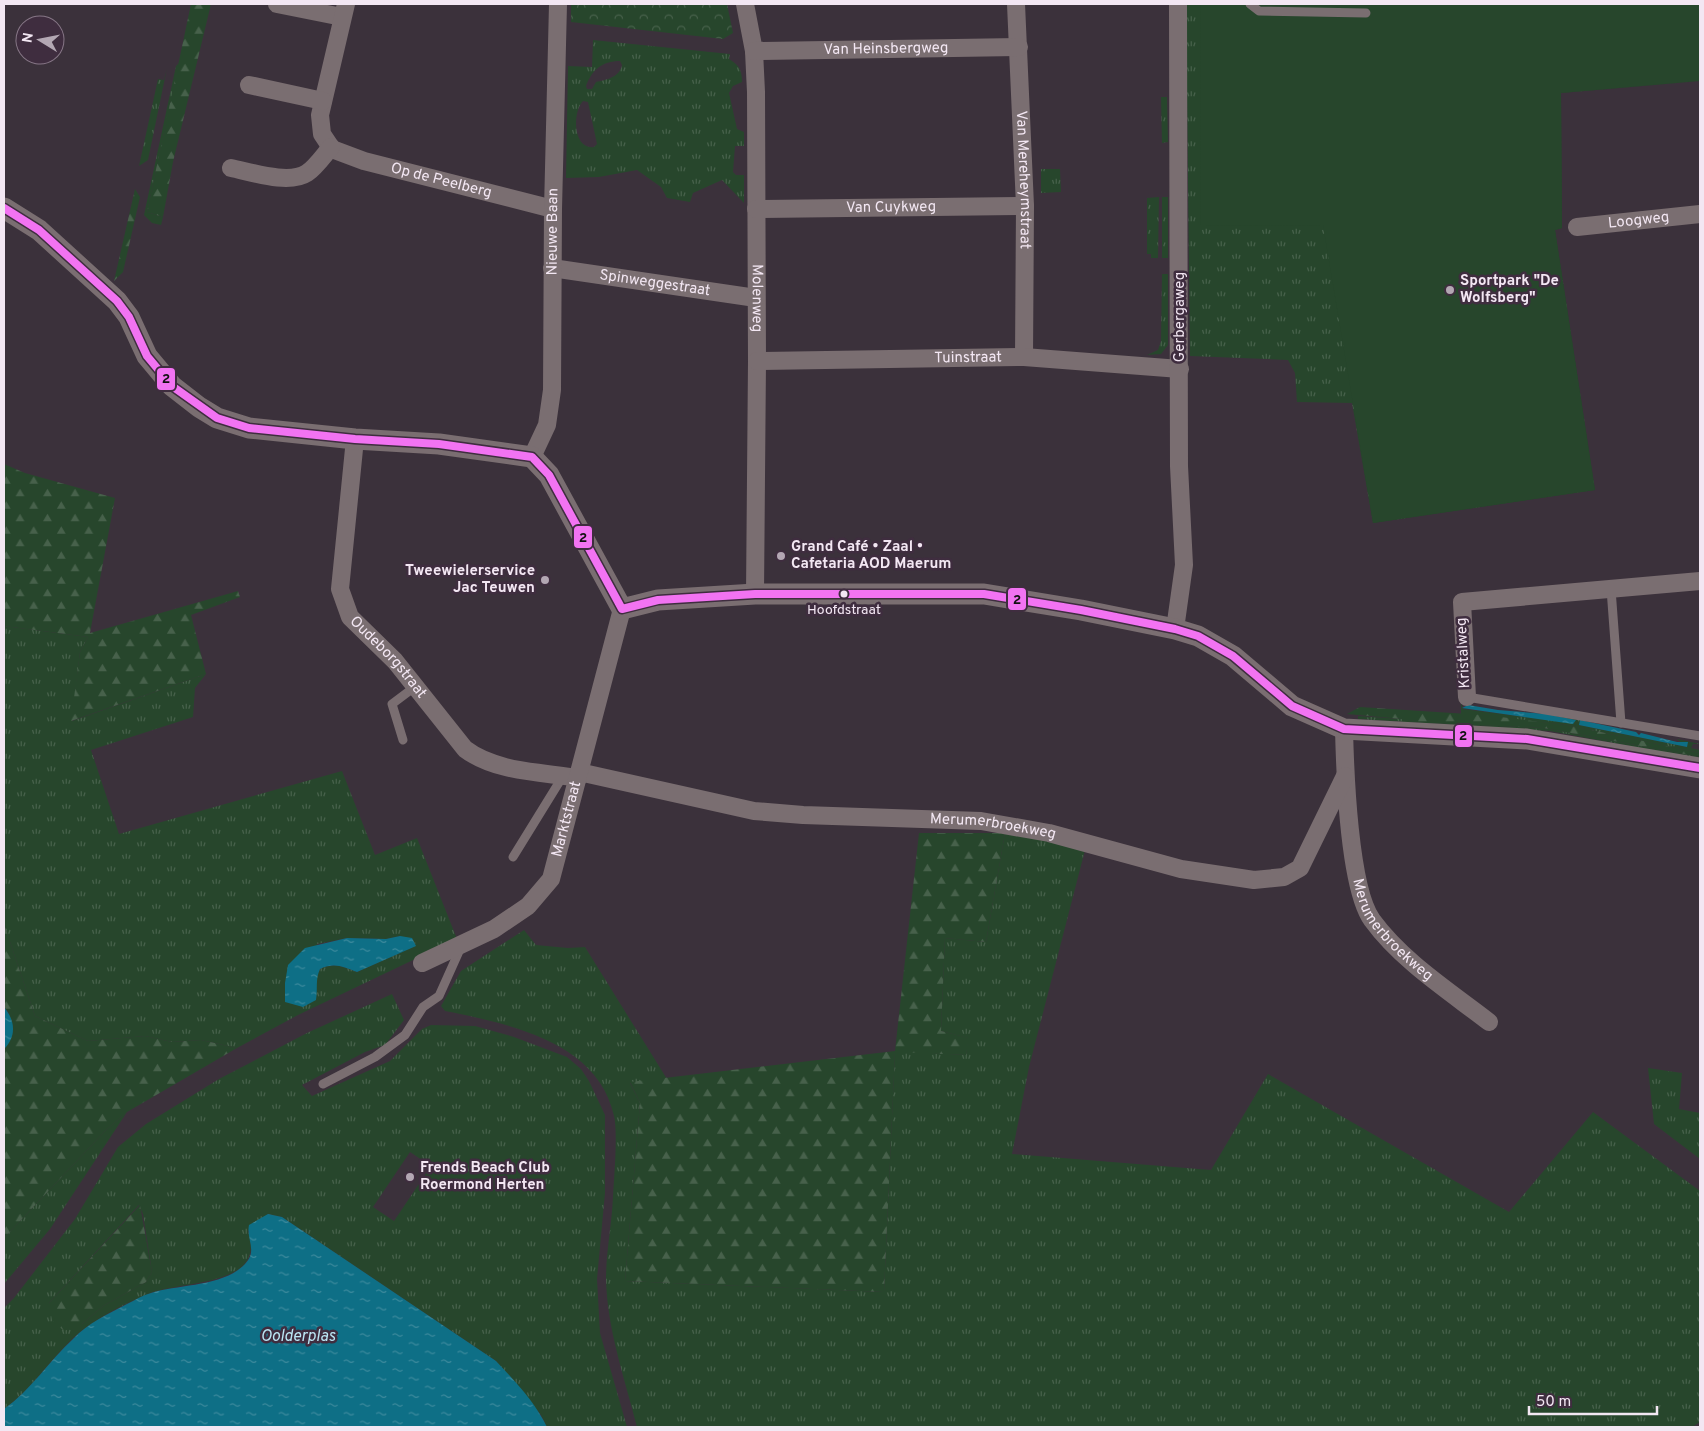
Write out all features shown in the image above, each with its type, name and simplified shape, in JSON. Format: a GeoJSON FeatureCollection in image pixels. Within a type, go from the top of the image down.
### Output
{"type":"FeatureCollection","features":[{"type":"Feature","properties":{"kind":"street"},"geometry":{"type":"LineString","coordinates":[[231,168],[286,179],[297,178],[308,173],[331,147],[322,134],[320,115],[344,10],[277,4]]}},
{"type":"Feature","properties":{"kind":"street","name":"Nieuwe Baan"},"geometry":{"type":"LineString","coordinates":[[532,457],[547,425],[552,390],[552,268],[558,4]]}},
{"type":"Feature","properties":{"kind":"street","name":"Molenweg"},"geometry":{"type":"LineString","coordinates":[[745,4],[754,51],[757,361],[755,594]]}},
{"type":"Feature","properties":{"kind":"street","name":"Van Mereheymstraat"},"geometry":{"type":"LineString","coordinates":[[1016,4],[1025,206],[1024,357]]}},
{"type":"Feature","properties":{"kind":"street","name":"Gerbergaweg"},"geometry":{"type":"LineString","coordinates":[[1175,628],[1184,565],[1179,466],[1178,4]]}},
{"type":"Feature","properties":{"kind":"street","name":"Van Heinsbergweg"},"geometry":{"type":"LineString","coordinates":[[754,51],[1019,46]]}},
{"type":"Feature","properties":{"kind":"street"},"geometry":{"type":"LineString","coordinates":[[249,85],[323,101]]}},
{"type":"Feature","properties":{"kind":"street","name":"Op de Peelberg"},"geometry":{"type":"LineString","coordinates":[[331,147],[364,161],[553,209]]}},
{"type":"Feature","properties":{"kind":"street","name":"Van Cuykweg"},"geometry":{"type":"LineString","coordinates":[[756,209],[1025,206]]}},
{"type":"Feature","properties":{"kind":"street"},"geometry":{"type":"LineString","coordinates":[[4,208],[39,230],[117,301],[129,317],[147,356],[172,386],[217,418],[249,428],[355,439],[439,444],[532,457],[549,475],[622,610],[658,600],[755,594],[984,594],[1175,628],[1198,636],[1233,656],[1292,706],[1344,729],[1527,739],[1700,768]]}},
{"type":"Feature","properties":{"kind":"street","name":"Loogweg"},"geometry":{"type":"LineString","coordinates":[[1577,227],[1700,214]]}},
{"type":"Feature","properties":{"kind":"street","name":"Spinweggestraat"},"geometry":{"type":"LineString","coordinates":[[552,268],[756,298]]}},
{"type":"Feature","properties":{"kind":"street","name":"Tuinstraat"},"geometry":{"type":"LineString","coordinates":[[757,361],[1024,357],[1180,369]]}},
{"type":"Feature","properties":{"kind":"street","name":"Oudeborgstraat"},"geometry":{"type":"LineString","coordinates":[[355,439],[340,589],[350,618],[395,660],[465,749],[477,758],[498,764],[573,775]]}},
{"type":"Feature","properties":{"kind":"street","name":"Kristalweg"},"geometry":{"type":"LineString","coordinates":[[1467,696],[1462,602],[1700,581]]}},
{"type":"Feature","properties":{"kind":"street","name":"Marktstraat"},"geometry":{"type":"LineString","coordinates":[[422,963],[494,929],[528,906],[552,879],[573,775],[622,610]]}},
{"type":"Feature","properties":{"kind":"street","name":"Merumerbroekweg"},"geometry":{"type":"LineString","coordinates":[[1344,729],[1345,776],[1361,898],[1372,919],[1408,958],[1489,1022]]}},
{"type":"Feature","properties":{"kind":"street","name":"Merumerbroekweg"},"geometry":{"type":"LineString","coordinates":[[573,775],[754,811],[803,816],[981,822],[1048,833],[1181,869],[1254,880],[1284,877],[1300,868],[1345,776]]}},
{"type":"Feature","properties":{"kind":"lane"},"geometry":{"type":"LineString","coordinates":[[1250,4],[1259,11],[1366,13]]}},
{"type":"Feature","properties":{"kind":"lane"},"geometry":{"type":"LineString","coordinates":[[1611,589],[1621,722]]}},
{"type":"Feature","properties":{"kind":"lane"},"geometry":{"type":"LineString","coordinates":[[403,740],[392,704],[416,686]]}},
{"type":"Feature","properties":{"kind":"lane","name":"Kristalweg"},"geometry":{"type":"LineString","coordinates":[[1467,696],[1700,736]]}},
{"type":"Feature","properties":{"kind":"lane"},"geometry":{"type":"LineString","coordinates":[[513,857],[573,775]]}},
{"type":"Feature","properties":{"kind":"lane"},"geometry":{"type":"LineString","coordinates":[[323,1084],[375,1057],[405,1035],[423,1007],[439,996],[461,946]]}},
{"type":"Feature","properties":{"kind":"green space"},"geometry":{"type":"Polygon","coordinates":[[[191,4],[211,4],[173,162],[163,217],[147,212],[191,4]]]}},
{"type":"Feature","properties":{"kind":"green space"},"geometry":{"type":"Polygon","coordinates":[[[571,4],[727,4],[733,33],[723,39],[571,22],[571,4]]]}},
{"type":"Feature","properties":{"kind":"green space","name":"Sportpark \"De Wolfsberg\""},"geometry":{"type":"Polygon","coordinates":[[[1186,4],[1490,4],[1556,93],[1700,81],[1561,93],[1562,228],[1555,230],[1595,490],[1373,523],[1352,403],[1297,402],[1295,373],[1288,360],[1190,356],[1186,4]]]}},
{"type":"Feature","properties":{"kind":"green space","name":"Sportpark \"De Wolfsberg\""},"geometry":{"type":"Polygon","coordinates":[[[1200,4],[1700,4],[1700,81],[1561,93],[1562,228],[1555,230],[1595,490],[1373,523],[1323,225],[1201,226],[1200,4]]]}},
{"type":"Feature","properties":{"kind":"green space"},"geometry":{"type":"Polygon","coordinates":[[[593,40],[730,54],[729,59],[739,68],[742,78],[742,82],[733,86],[729,93],[737,129],[744,132],[744,146],[735,146],[733,172],[736,175],[744,175],[744,203],[722,180],[693,193],[690,202],[667,198],[661,187],[637,170],[599,177],[566,178],[568,66],[592,67],[593,40]],[[620,61],[603,65],[595,71],[588,80],[587,89],[592,89],[596,82],[616,75],[621,69],[620,61]],[[583,101],[577,113],[576,129],[582,143],[594,147],[597,144],[588,102],[583,101]]]}},
{"type":"Feature","properties":{"kind":"green space"},"geometry":{"type":"Polygon","coordinates":[[[179,63],[147,212],[163,217],[161,225],[152,223],[144,215],[176,66],[179,63]]]}},
{"type":"Feature","properties":{"kind":"green space"},"geometry":{"type":"Polygon","coordinates":[[[167,68],[148,160],[139,166],[158,79],[164,80],[167,68]]]}},
{"type":"Feature","properties":{"kind":"green space"},"geometry":{"type":"Polygon","coordinates":[[[1161,97],[1167,97],[1168,142],[1162,143],[1161,97]]]}},
{"type":"Feature","properties":{"kind":"green space"},"geometry":{"type":"Polygon","coordinates":[[[1041,169],[1060,169],[1061,192],[1041,193],[1041,169]]]}},
{"type":"Feature","properties":{"kind":"green space"},"geometry":{"type":"Polygon","coordinates":[[[135,189],[140,197],[123,272],[114,281],[135,189]]]}},
{"type":"Feature","properties":{"kind":"green space"},"geometry":{"type":"Polygon","coordinates":[[[1159,197],[1158,258],[1151,258],[1151,254],[1147,254],[1147,198],[1159,197]]]}},
{"type":"Feature","properties":{"kind":"green space"},"geometry":{"type":"Polygon","coordinates":[[[1162,197],[1168,197],[1168,258],[1162,258],[1162,197]]]}},
{"type":"Feature","properties":{"kind":"green space"},"geometry":{"type":"Polygon","coordinates":[[[1162,274],[1168,274],[1168,345],[1161,354],[1147,355],[1158,350],[1161,341],[1162,274]]]}},
{"type":"Feature","properties":{"kind":"green space"},"geometry":{"type":"Polygon","coordinates":[[[4,464],[25,473],[115,498],[90,633],[238,591],[240,597],[191,615],[206,674],[71,721],[80,652],[88,637],[4,626],[4,464]]]}},
{"type":"Feature","properties":{"kind":"green space"},"geometry":{"type":"Polygon","coordinates":[[[4,626],[88,637],[80,652],[72,721],[206,674],[195,688],[193,717],[91,750],[119,834],[342,771],[375,855],[417,838],[457,939],[298,1015],[237,1048],[201,1040],[172,1042],[145,1036],[88,1041],[35,1016],[4,924],[4,626]],[[400,936],[386,939],[347,938],[317,944],[315,979],[320,969],[325,967],[339,966],[357,972],[415,946],[400,936]]]}},
{"type":"Feature","properties":{"kind":"green space"},"geometry":{"type":"Polygon","coordinates":[[[1461,703],[1463,709],[1575,723],[1544,716],[1544,713],[1585,720],[1579,725],[1687,747],[1677,739],[1700,744],[1693,744],[1691,748],[1700,750],[1700,753],[1567,725],[1461,714],[1461,703]]]}},
{"type":"Feature","properties":{"kind":"green space"},"geometry":{"type":"Polygon","coordinates":[[[1360,707],[1483,715],[1567,725],[1700,753],[1700,757],[1544,728],[1402,722],[1402,719],[1347,714],[1360,707]]]}},
{"type":"Feature","properties":{"kind":"green space"},"geometry":{"type":"Polygon","coordinates":[[[1358,716],[1402,719],[1402,722],[1358,719],[1358,716]]]}},
{"type":"Feature","properties":{"kind":"green space"},"geometry":{"type":"Polygon","coordinates":[[[1414,723],[1544,728],[1700,757],[1700,759],[1550,731],[1414,723]]]}},
{"type":"Feature","properties":{"kind":"green space"},"geometry":{"type":"Polygon","coordinates":[[[919,833],[1005,833],[986,942],[945,938],[941,1031],[969,1038],[966,1055],[895,1052],[884,1292],[625,1281],[640,1103],[630,1082],[895,1051],[919,833]]]}},
{"type":"Feature","properties":{"kind":"green space"},"geometry":{"type":"Polygon","coordinates":[[[1005,833],[1021,834],[1085,850],[1029,1067],[1012,1154],[1211,1170],[1268,1074],[1509,1212],[1593,1112],[1700,1191],[1700,1422],[1692,1427],[637,1427],[617,1354],[607,1298],[606,1269],[616,1133],[614,1116],[605,1091],[590,1070],[571,1054],[548,1041],[523,1030],[497,1022],[445,1011],[441,1006],[461,971],[524,930],[536,945],[568,948],[585,947],[667,1079],[630,1083],[640,1103],[625,1281],[884,1292],[895,1051],[966,1055],[968,1038],[941,1031],[945,938],[986,942],[1005,833]]]}},
{"type":"Feature","properties":{"kind":"green space"},"geometry":{"type":"Polygon","coordinates":[[[4,924],[35,1016],[88,1041],[145,1036],[172,1042],[201,1040],[237,1048],[127,1112],[106,1130],[4,1238],[4,1049],[6,1047],[9,1013],[4,1007],[4,924]]]}},
{"type":"Feature","properties":{"kind":"green space"},"geometry":{"type":"Polygon","coordinates":[[[392,994],[404,1020],[385,1045],[365,1052],[302,1085],[312,1096],[390,1061],[422,1029],[431,1025],[475,1026],[514,1037],[567,1057],[581,1069],[589,1081],[605,1115],[605,1193],[597,1279],[600,1333],[627,1427],[547,1427],[541,1415],[496,1361],[282,1217],[268,1214],[248,1231],[251,1249],[245,1263],[233,1272],[217,1279],[148,1294],[99,1319],[73,1338],[23,1393],[4,1409],[4,1308],[14,1298],[75,1219],[118,1147],[146,1124],[219,1079],[307,1033],[392,994]],[[410,1152],[373,1207],[394,1221],[431,1166],[410,1152]],[[139,1205],[49,1303],[82,1324],[103,1306],[146,1282],[152,1272],[143,1214],[139,1205]]]}},
{"type":"Feature","properties":{"kind":"green space"},"geometry":{"type":"Polygon","coordinates":[[[1648,1068],[1682,1073],[1679,1109],[1700,1113],[1700,1159],[1654,1124],[1648,1068]]]}},
{"type":"Feature","properties":{"kind":"green space"},"geometry":{"type":"Polygon","coordinates":[[[127,1112],[50,1229],[4,1284],[4,1238],[106,1130],[127,1112]]]}},
{"type":"Feature","properties":{"kind":"green space"},"geometry":{"type":"Polygon","coordinates":[[[140,1205],[152,1272],[146,1282],[103,1306],[82,1324],[64,1331],[52,1320],[49,1303],[140,1205]]]}},
{"type":"Feature","properties":{"kind":"water"},"geometry":{"type":"Polygon","coordinates":[[[1468,705],[1498,710],[1546,714],[1576,720],[1573,724],[1462,708],[1468,705]]]}},
{"type":"Feature","properties":{"kind":"water"},"geometry":{"type":"Polygon","coordinates":[[[1580,720],[1636,732],[1639,735],[1641,733],[1677,742],[1688,742],[1687,747],[1579,725],[1580,720]]]}},
{"type":"Feature","properties":{"kind":"water"},"geometry":{"type":"Polygon","coordinates":[[[400,936],[412,938],[416,946],[357,972],[335,966],[320,969],[317,980],[316,1000],[303,1007],[285,1002],[285,983],[288,965],[305,948],[347,938],[386,939],[400,936]]]}},
{"type":"Feature","properties":{"kind":"water"},"geometry":{"type":"Polygon","coordinates":[[[4,1007],[10,1017],[13,1033],[4,1049],[4,1007]]]}},
{"type":"Feature","properties":{"kind":"water","name":"Oolderplas"},"geometry":{"type":"Polygon","coordinates":[[[268,1214],[282,1217],[496,1361],[531,1400],[547,1427],[4,1427],[4,1409],[23,1393],[85,1328],[145,1295],[213,1281],[236,1271],[245,1264],[251,1254],[249,1225],[268,1214]]]}},
{"type":"Feature","properties":{"kind":"transit line","name":"2"},"geometry":{"type":"LineString","coordinates":[[4,208],[39,230],[117,301],[129,317],[147,356],[172,386],[217,418],[249,428],[355,439],[439,444],[532,457],[549,475],[622,609],[658,600],[755,594],[984,594],[1081,610],[1175,629],[1198,636],[1233,656],[1292,706],[1344,729],[1527,739],[1700,768]]}},
{"type":"Feature","properties":{"kind":"place","name":"Sportpark \"De Wolfsberg\""},"geometry":{"type":"Point","coordinates":[1450,290]}},
{"type":"Feature","properties":{"kind":"place","name":"Grand Café • Zaal • Cafetaria AOD Maerum"},"geometry":{"type":"Point","coordinates":[781,556]}},
{"type":"Feature","properties":{"kind":"place","name":"Tweewielerservice Jac Teuwen"},"geometry":{"type":"Point","coordinates":[545,580]}},
{"type":"Feature","properties":{"kind":"place","name":"Hoofdstraat"},"geometry":{"type":"Point","coordinates":[844,594]}},
{"type":"Feature","properties":{"kind":"place","name":"Frends Beach Club Roermond Herten"},"geometry":{"type":"Point","coordinates":[410,1177]}}]}
